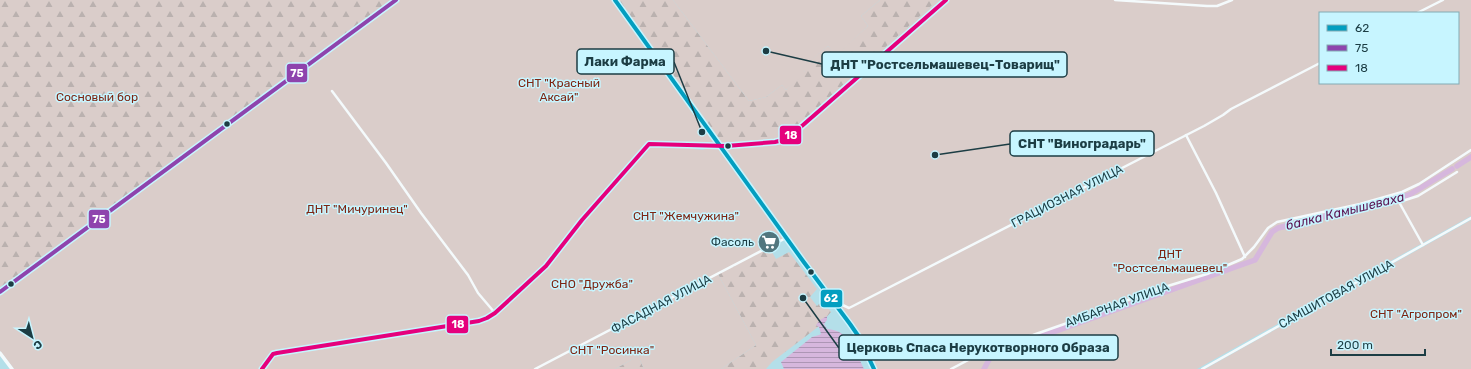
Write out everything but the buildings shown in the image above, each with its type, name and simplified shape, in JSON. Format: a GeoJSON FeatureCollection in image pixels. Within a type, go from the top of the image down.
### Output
{"type":"FeatureCollection","features":[{"type":"Feature","properties":{"kind":"street"},"geometry":{"type":"LineString","coordinates":[[0,292],[396,0]]}},
{"type":"Feature","properties":{"kind":"street"},"geometry":{"type":"LineString","coordinates":[[616,0],[786,238],[854,330],[874,369]]}},
{"type":"Feature","properties":{"kind":"street"},"geometry":{"type":"LineString","coordinates":[[262,369],[273,354],[277,353],[479,321],[487,318],[546,266],[582,220],[649,144],[721,146],[776,142],[783,140],[946,0]]}},
{"type":"Feature","properties":{"kind":"street"},"geometry":{"type":"LineString","coordinates":[[1115,0],[1207,6],[1217,6],[1232,0]]}},
{"type":"Feature","properties":{"kind":"street"},"geometry":{"type":"LineString","coordinates":[[1419,12],[1443,0]]}},
{"type":"Feature","properties":{"kind":"street","name":"ГРАЦИОЗНАЯ УЛИЦА"},"geometry":{"type":"LineString","coordinates":[[833,301],[849,308],[1204,126],[1240,104],[1319,64]]}},
{"type":"Feature","properties":{"kind":"street"},"geometry":{"type":"LineString","coordinates":[[332,91],[420,213],[468,275],[478,293],[494,313]]}},
{"type":"Feature","properties":{"kind":"street"},"geometry":{"type":"LineString","coordinates":[[1186,134],[1216,193],[1245,257]]}},
{"type":"Feature","properties":{"kind":"street","name":"АМБАРНАЯ УЛИЦА"},"geometry":{"type":"LineString","coordinates":[[951,369],[994,347],[1093,314],[1148,292],[1207,274],[1245,257],[1268,228],[1277,222],[1360,204],[1402,192],[1419,184],[1471,150]]}},
{"type":"Feature","properties":{"kind":"street"},"geometry":{"type":"LineString","coordinates":[[1423,244],[1399,202],[1418,196],[1457,172]]}},
{"type":"Feature","properties":{"kind":"street","name":"САМШИТОВАЯ УЛИЦА"},"geometry":{"type":"LineString","coordinates":[[1202,369],[1471,218]]}},
{"type":"Feature","properties":{"kind":"street","name":"ФАСАДНАЯ УЛИЦА"},"geometry":{"type":"LineString","coordinates":[[535,369],[786,238]]}},
{"type":"Feature","properties":{"kind":"street"},"geometry":{"type":"LineString","coordinates":[[0,352],[12,369]]}},
{"type":"Feature","properties":{"kind":"green space","name":"Сосновый бор"},"geometry":{"type":"Polygon","coordinates":[[[0,0],[393,0],[20,274],[0,287],[0,0]]]}},
{"type":"Feature","properties":{"kind":"green space"},"geometry":{"type":"Polygon","coordinates":[[[399,0],[614,0],[719,143],[694,144],[694,149],[704,150],[703,146],[715,146],[716,149],[719,147],[785,238],[718,274],[756,345],[721,369],[644,369],[638,356],[615,369],[14,369],[0,351],[0,291],[399,0]]]}},
{"type":"Feature","properties":{"kind":"green space"},"geometry":{"type":"Polygon","coordinates":[[[616,0],[673,0],[749,101],[766,97],[782,85],[786,90],[805,72],[801,68],[828,46],[836,55],[868,26],[861,16],[880,0],[938,0],[785,137],[769,141],[720,141],[706,125],[616,0]]]}},
{"type":"Feature","properties":{"kind":"green space"},"geometry":{"type":"Polygon","coordinates":[[[673,0],[880,0],[861,16],[868,26],[836,56],[828,46],[802,68],[806,73],[786,90],[782,85],[766,97],[749,101],[673,0]]]}},
{"type":"Feature","properties":{"kind":"green space","name":"ДНТ \"Ростсельмашевец\""},"geometry":{"type":"Polygon","coordinates":[[[938,0],[1471,0],[1471,216],[1197,369],[875,369],[854,326],[720,141],[769,141],[785,137],[938,0]]]}},
{"type":"Feature","properties":{"kind":"green space","name":"СНТ \"Агропром\""},"geometry":{"type":"Polygon","coordinates":[[[1471,220],[1471,369],[1205,369],[1471,220]]]}},
{"type":"Feature","properties":{"kind":"green space"},"geometry":{"type":"Polygon","coordinates":[[[769,247],[776,259],[789,252],[817,289],[810,297],[817,306],[823,300],[831,312],[818,327],[772,362],[766,369],[721,369],[756,345],[718,274],[769,247]]]}},
{"type":"Feature","properties":{"kind":"green space"},"geometry":{"type":"Polygon","coordinates":[[[638,356],[644,369],[615,369],[638,356]]]}},
{"type":"Feature","properties":{"kind":"shaded area"},"geometry":{"type":"Polygon","coordinates":[[[827,316],[827,320],[824,324],[827,329],[842,333],[847,338],[855,349],[864,369],[784,369],[781,362],[812,337],[821,334],[819,327],[816,325],[820,320],[827,316]]]}},
{"type":"Feature","properties":{"kind":"waterway","name":"балка Камышеваха"},"geometry":{"type":"LineString","coordinates":[[1457,166],[1471,157]]}},
{"type":"Feature","properties":{"kind":"waterway","name":"балка Камышеваха"},"geometry":{"type":"LineString","coordinates":[[984,369],[991,356],[997,352],[1255,260],[1272,232],[1278,228],[1409,195],[1452,169]]}},
{"type":"Feature","properties":{"kind":"transit line","name":"75"},"geometry":{"type":"LineString","coordinates":[[0,292],[396,0]]}},
{"type":"Feature","properties":{"kind":"transit line","name":"62"},"geometry":{"type":"LineString","coordinates":[[615,0],[850,324],[859,337],[874,369]]}},
{"type":"Feature","properties":{"kind":"transit line","name":"18"},"geometry":{"type":"LineString","coordinates":[[262,369],[273,354],[277,353],[479,321],[487,318],[495,313],[546,266],[582,220],[649,144],[726,146],[783,140],[795,132],[946,0]]}},
{"type":"Feature","properties":{"kind":"place","name":"ДНТ \"Ростсельмашевец-Товарищ\""},"geometry":{"type":"Point","coordinates":[766,51]}},
{"type":"Feature","properties":{"kind":"place","name":"Лаки Фарма"},"geometry":{"type":"Point","coordinates":[702,132]}},
{"type":"Feature","properties":{"kind":"place","name":"СНТ \"Виноградарь\""},"geometry":{"type":"Point","coordinates":[935,155]}},
{"type":"Feature","properties":{"kind":"place","name":"Фасоль"},"geometry":{"type":"Point","coordinates":[769,242]}},
{"type":"Feature","properties":{"kind":"place","name":"Церковь Спаса Нерукотворного Образа"},"geometry":{"type":"Point","coordinates":[803,298]}},
{"type":"Feature","properties":{"kind":"park label","name":"СНТ \"Красный Аксай\""},"geometry":{"type":"Point","coordinates":[559,90]}},
{"type":"Feature","properties":{"kind":"park label","name":"ДНТ \"Мичуринец\""},"geometry":{"type":"Point","coordinates":[357,209]}},
{"type":"Feature","properties":{"kind":"park label","name":"СНТ \"Жемчужина\""},"geometry":{"type":"Point","coordinates":[686,216]}},
{"type":"Feature","properties":{"kind":"park label","name":"СНО \"Дружба\""},"geometry":{"type":"Point","coordinates":[592,284]}},
{"type":"Feature","properties":{"kind":"park label","name":"СНТ \"Росинка\""},"geometry":{"type":"Point","coordinates":[612,350]}}]}
